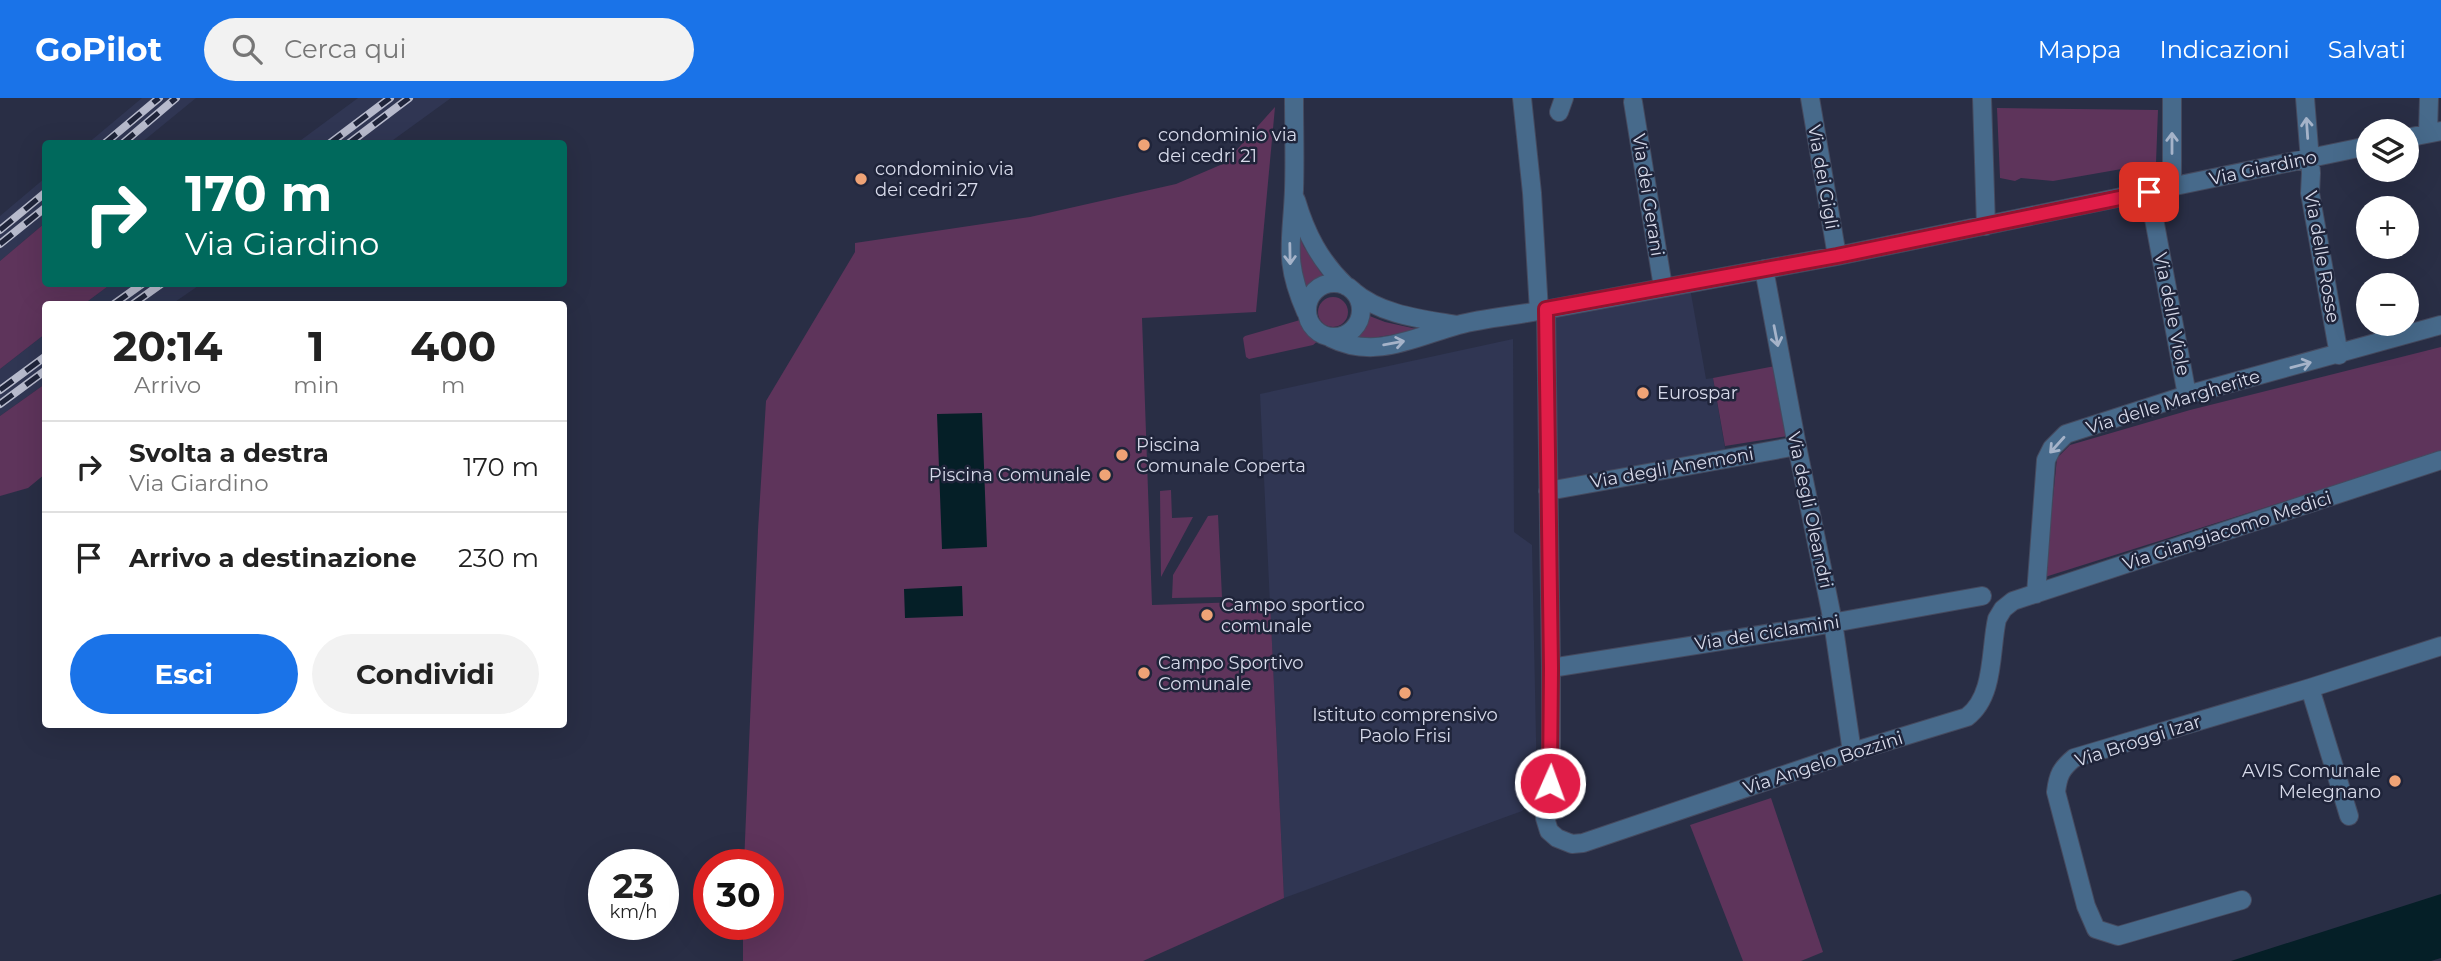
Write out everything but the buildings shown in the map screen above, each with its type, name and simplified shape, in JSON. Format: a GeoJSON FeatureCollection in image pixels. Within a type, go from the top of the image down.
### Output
{"type":"FeatureCollection","features":[{"type":"Feature","properties":{"kind":"street","name":"Via Giardino"},"geometry":{"type":"LineString","coordinates":[[1294,98],[1294,193],[1290,264],[1294,285],[1315,327],[1352,347],[1367,348],[1414,340],[1457,325],[1837,256],[2356,149]]}},
{"type":"Feature","properties":{"kind":"street"},"geometry":{"type":"LineString","coordinates":[[1522,98],[1542,310],[1551,668]]}},
{"type":"Feature","properties":{"kind":"street","name":"Via dei Gigli"},"geometry":{"type":"LineString","coordinates":[[1810,98],[1837,256]]}},
{"type":"Feature","properties":{"kind":"street"},"geometry":{"type":"LineString","coordinates":[[1982,98],[1986,226]]}},
{"type":"Feature","properties":{"kind":"street"},"geometry":{"type":"LineString","coordinates":[[2172,98],[2172,187]]}},
{"type":"Feature","properties":{"kind":"street","name":"Via delle Rosse"},"geometry":{"type":"LineString","coordinates":[[2305,98],[2310,194],[2339,355]]}},
{"type":"Feature","properties":{"kind":"street"},"geometry":{"type":"LineString","coordinates":[[2429,98],[2435,132]]}},
{"type":"Feature","properties":{"kind":"street","name":"Via dei Gerani"},"geometry":{"type":"LineString","coordinates":[[1633,102],[1663,287]]}},
{"type":"Feature","properties":{"kind":"street","name":"Via delle Viole"},"geometry":{"type":"LineString","coordinates":[[2149,192],[2188,395]]}},
{"type":"Feature","properties":{"kind":"street","name":"Via Giardino"},"geometry":{"type":"LineString","coordinates":[[1294,193],[1301,219],[1317,251],[1333,272],[1361,298],[1387,310],[1457,325]]}},
{"type":"Feature","properties":{"kind":"street","name":"Via degli Oleandri"},"geometry":{"type":"LineString","coordinates":[[1764,269],[1833,622],[1852,752]]}},
{"type":"Feature","properties":{"kind":"street"},"geometry":{"type":"LineString","coordinates":[[1306,312],[1310,296],[1322,285],[1340,283],[1350,288],[1359,303],[1359,320],[1348,333],[1331,338]]}},
{"type":"Feature","properties":{"kind":"street","name":"Via delle Margherite"},"geometry":{"type":"LineString","coordinates":[[2036,594],[2045,464],[2052,448],[2070,433],[2188,395],[2441,326]]}},
{"type":"Feature","properties":{"kind":"street","name":"Via degli Anemoni"},"geometry":{"type":"LineString","coordinates":[[1548,491],[1797,446]]}},
{"type":"Feature","properties":{"kind":"street","name":"Via Giangiacomo Medici"},"geometry":{"type":"LineString","coordinates":[[2013,601],[2441,460]]}},
{"type":"Feature","properties":{"kind":"street","name":"Via dei ciclamini"},"geometry":{"type":"LineString","coordinates":[[1551,668],[1982,596]]}},
{"type":"Feature","properties":{"kind":"street","name":"Via Angelo Bozzini"},"geometry":{"type":"LineString","coordinates":[[1551,668],[1551,766],[1545,818],[1549,831],[1557,838],[1572,844],[1583,843],[1971,714],[1981,701],[1985,689],[1997,620],[2013,601]]}},
{"type":"Feature","properties":{"kind":"street","name":"Via Broggi Izar"},"geometry":{"type":"LineString","coordinates":[[2242,900],[2118,936],[2096,929],[2086,906],[2056,792],[2057,775],[2074,758],[2441,646]]}},
{"type":"Feature","properties":{"kind":"street"},"geometry":{"type":"LineString","coordinates":[[2310,688],[2348,816]]}},
{"type":"Feature","properties":{"kind":"shaded area"},"geometry":{"type":"Polygon","coordinates":[[[142,98],[196,98],[145,140],[92,140],[142,98]]]}},
{"type":"Feature","properties":{"kind":"shaded area"},"geometry":{"type":"Polygon","coordinates":[[[358,98],[451,98],[393,140],[301,140],[358,98]]]}},
{"type":"Feature","properties":{"kind":"shaded area"},"geometry":{"type":"Polygon","coordinates":[[[1275,107],[1256,312],[1142,318],[1152,605],[1270,601],[1284,898],[1143,961],[743,961],[743,940],[784,940],[784,849],[745,849],[766,401],[855,252],[855,243],[1030,217],[1176,184],[1225,163],[1275,107]]]}},
{"type":"Feature","properties":{"kind":"shaded area"},"geometry":{"type":"Polygon","coordinates":[[[1997,108],[2158,110],[2156,163],[2053,181],[2021,178],[2015,181],[2000,178],[1997,108]]]}},
{"type":"Feature","properties":{"kind":"shaded area"},"geometry":{"type":"Polygon","coordinates":[[[42,181],[42,226],[0,261],[0,216],[42,181]]]}},
{"type":"Feature","properties":{"kind":"shaded area"},"geometry":{"type":"Polygon","coordinates":[[[42,226],[42,287],[107,287],[88,301],[42,301],[42,336],[0,369],[0,261],[42,226]]]}},
{"type":"Feature","properties":{"kind":"shaded area"},"geometry":{"type":"Polygon","coordinates":[[[1295,226],[1304,247],[1323,276],[1305,290],[1294,247],[1295,226]]]}},
{"type":"Feature","properties":{"kind":"shaded area"},"geometry":{"type":"Polygon","coordinates":[[[107,287],[197,287],[176,301],[88,301],[107,287]]]}},
{"type":"Feature","properties":{"kind":"shaded area"},"geometry":{"type":"Polygon","coordinates":[[[1690,288],[1706,379],[1713,378],[1726,454],[1553,484],[1551,313],[1690,288]]]}},
{"type":"Feature","properties":{"kind":"shaded area"},"geometry":{"type":"Polygon","coordinates":[[[1333,297],[1344,301],[1348,312],[1344,323],[1333,327],[1322,323],[1318,312],[1322,301],[1333,297]]]}},
{"type":"Feature","properties":{"kind":"shaded area"},"geometry":{"type":"Polygon","coordinates":[[[1367,315],[1421,330],[1366,339],[1355,336],[1367,315]]]}},
{"type":"Feature","properties":{"kind":"shaded area"},"geometry":{"type":"Polygon","coordinates":[[[1300,320],[1310,334],[1319,340],[1313,345],[1249,359],[1246,357],[1245,336],[1300,320]]]}},
{"type":"Feature","properties":{"kind":"shaded area"},"geometry":{"type":"Polygon","coordinates":[[[42,336],[42,386],[0,416],[0,369],[42,336]]]}},
{"type":"Feature","properties":{"kind":"shaded area","name":"Istituto comprensivo Paolo Frisi"},"geometry":{"type":"Polygon","coordinates":[[[1513,339],[1514,532],[1532,545],[1537,786],[1534,796],[1522,811],[1284,898],[1260,394],[1513,339]]]}},
{"type":"Feature","properties":{"kind":"shaded area"},"geometry":{"type":"Polygon","coordinates":[[[2441,347],[2441,452],[2045,577],[2057,458],[2070,445],[2190,410],[2441,347]]]}},
{"type":"Feature","properties":{"kind":"shaded area"},"geometry":{"type":"Polygon","coordinates":[[[1775,366],[1788,436],[1725,446],[1713,378],[1775,366]]]}},
{"type":"Feature","properties":{"kind":"shaded area"},"geometry":{"type":"Polygon","coordinates":[[[42,386],[42,476],[28,488],[0,496],[0,416],[42,386]]]}},
{"type":"Feature","properties":{"kind":"shaded area"},"geometry":{"type":"Polygon","coordinates":[[[982,413],[987,547],[942,549],[937,414],[982,413]]]}},
{"type":"Feature","properties":{"kind":"shaded area"},"geometry":{"type":"Polygon","coordinates":[[[1171,490],[1172,518],[1193,517],[1161,577],[1160,491],[1171,490]]]}},
{"type":"Feature","properties":{"kind":"shaded area"},"geometry":{"type":"Polygon","coordinates":[[[1218,515],[1222,597],[1172,598],[1173,575],[1208,516],[1218,515]]]}},
{"type":"Feature","properties":{"kind":"shaded area"},"geometry":{"type":"Polygon","coordinates":[[[962,586],[963,616],[905,618],[904,589],[962,586]]]}},
{"type":"Feature","properties":{"kind":"shaded area"},"geometry":{"type":"Polygon","coordinates":[[[1771,798],[1823,952],[1801,961],[1743,961],[1690,825],[1771,798]]]}},
{"type":"Feature","properties":{"kind":"shaded area"},"geometry":{"type":"Polygon","coordinates":[[[2441,894],[2441,958],[2431,961],[2231,961],[2441,894]]]}},
{"type":"Feature","properties":{"kind":"railway"},"geometry":{"type":"LineString","coordinates":[[109,140],[159,98]]}},
{"type":"Feature","properties":{"kind":"railway"},"geometry":{"type":"LineString","coordinates":[[127,140],[176,98]]}},
{"type":"Feature","properties":{"kind":"railway"},"geometry":{"type":"LineString","coordinates":[[334,140],[390,98]]}},
{"type":"Feature","properties":{"kind":"railway"},"geometry":{"type":"LineString","coordinates":[[353,140],[409,98]]}},
{"type":"Feature","properties":{"kind":"railway"},"geometry":{"type":"LineString","coordinates":[[0,230],[42,195]]}},
{"type":"Feature","properties":{"kind":"railway"},"geometry":{"type":"LineString","coordinates":[[0,244],[42,210]]}},
{"type":"Feature","properties":{"kind":"railway"},"geometry":{"type":"LineString","coordinates":[[118,301],[138,287]]}},
{"type":"Feature","properties":{"kind":"railway"},"geometry":{"type":"LineString","coordinates":[[137,301],[157,287]]}},
{"type":"Feature","properties":{"kind":"railway"},"geometry":{"type":"LineString","coordinates":[[0,390],[42,359]]}},
{"type":"Feature","properties":{"kind":"railway"},"geometry":{"type":"LineString","coordinates":[[0,404],[42,373]]}},
{"type":"Feature","properties":{"kind":"place","name":"condominio via dei cedri 21"},"geometry":{"type":"Point","coordinates":[1144,145]}},
{"type":"Feature","properties":{"kind":"place","name":"condominio via dei cedri 27"},"geometry":{"type":"Point","coordinates":[861,179]}},
{"type":"Feature","properties":{"kind":"place","name":"Eurospar"},"geometry":{"type":"Point","coordinates":[1643,393]}},
{"type":"Feature","properties":{"kind":"place","name":"Piscina Comunale Coperta"},"geometry":{"type":"Point","coordinates":[1122,455]}},
{"type":"Feature","properties":{"kind":"place","name":"Piscina Comunale"},"geometry":{"type":"Point","coordinates":[1105,475]}},
{"type":"Feature","properties":{"kind":"place","name":"Campo sportico comunale"},"geometry":{"type":"Point","coordinates":[1207,615]}},
{"type":"Feature","properties":{"kind":"place","name":"Campo Sportivo Comunale"},"geometry":{"type":"Point","coordinates":[1144,673]}},
{"type":"Feature","properties":{"kind":"place","name":"Istituto comprensivo Paolo Frisi"},"geometry":{"type":"Point","coordinates":[1405,693]}},
{"type":"Feature","properties":{"kind":"place","name":"AVIS Comunale Melegnano"},"geometry":{"type":"Point","coordinates":[2395,781]}},
{"type":"Feature","properties":{"kind":"route"},"geometry":{"type":"LineString","coordinates":[[1550,783],[1546,309],[1837,256],[2149,192]]}}]}
